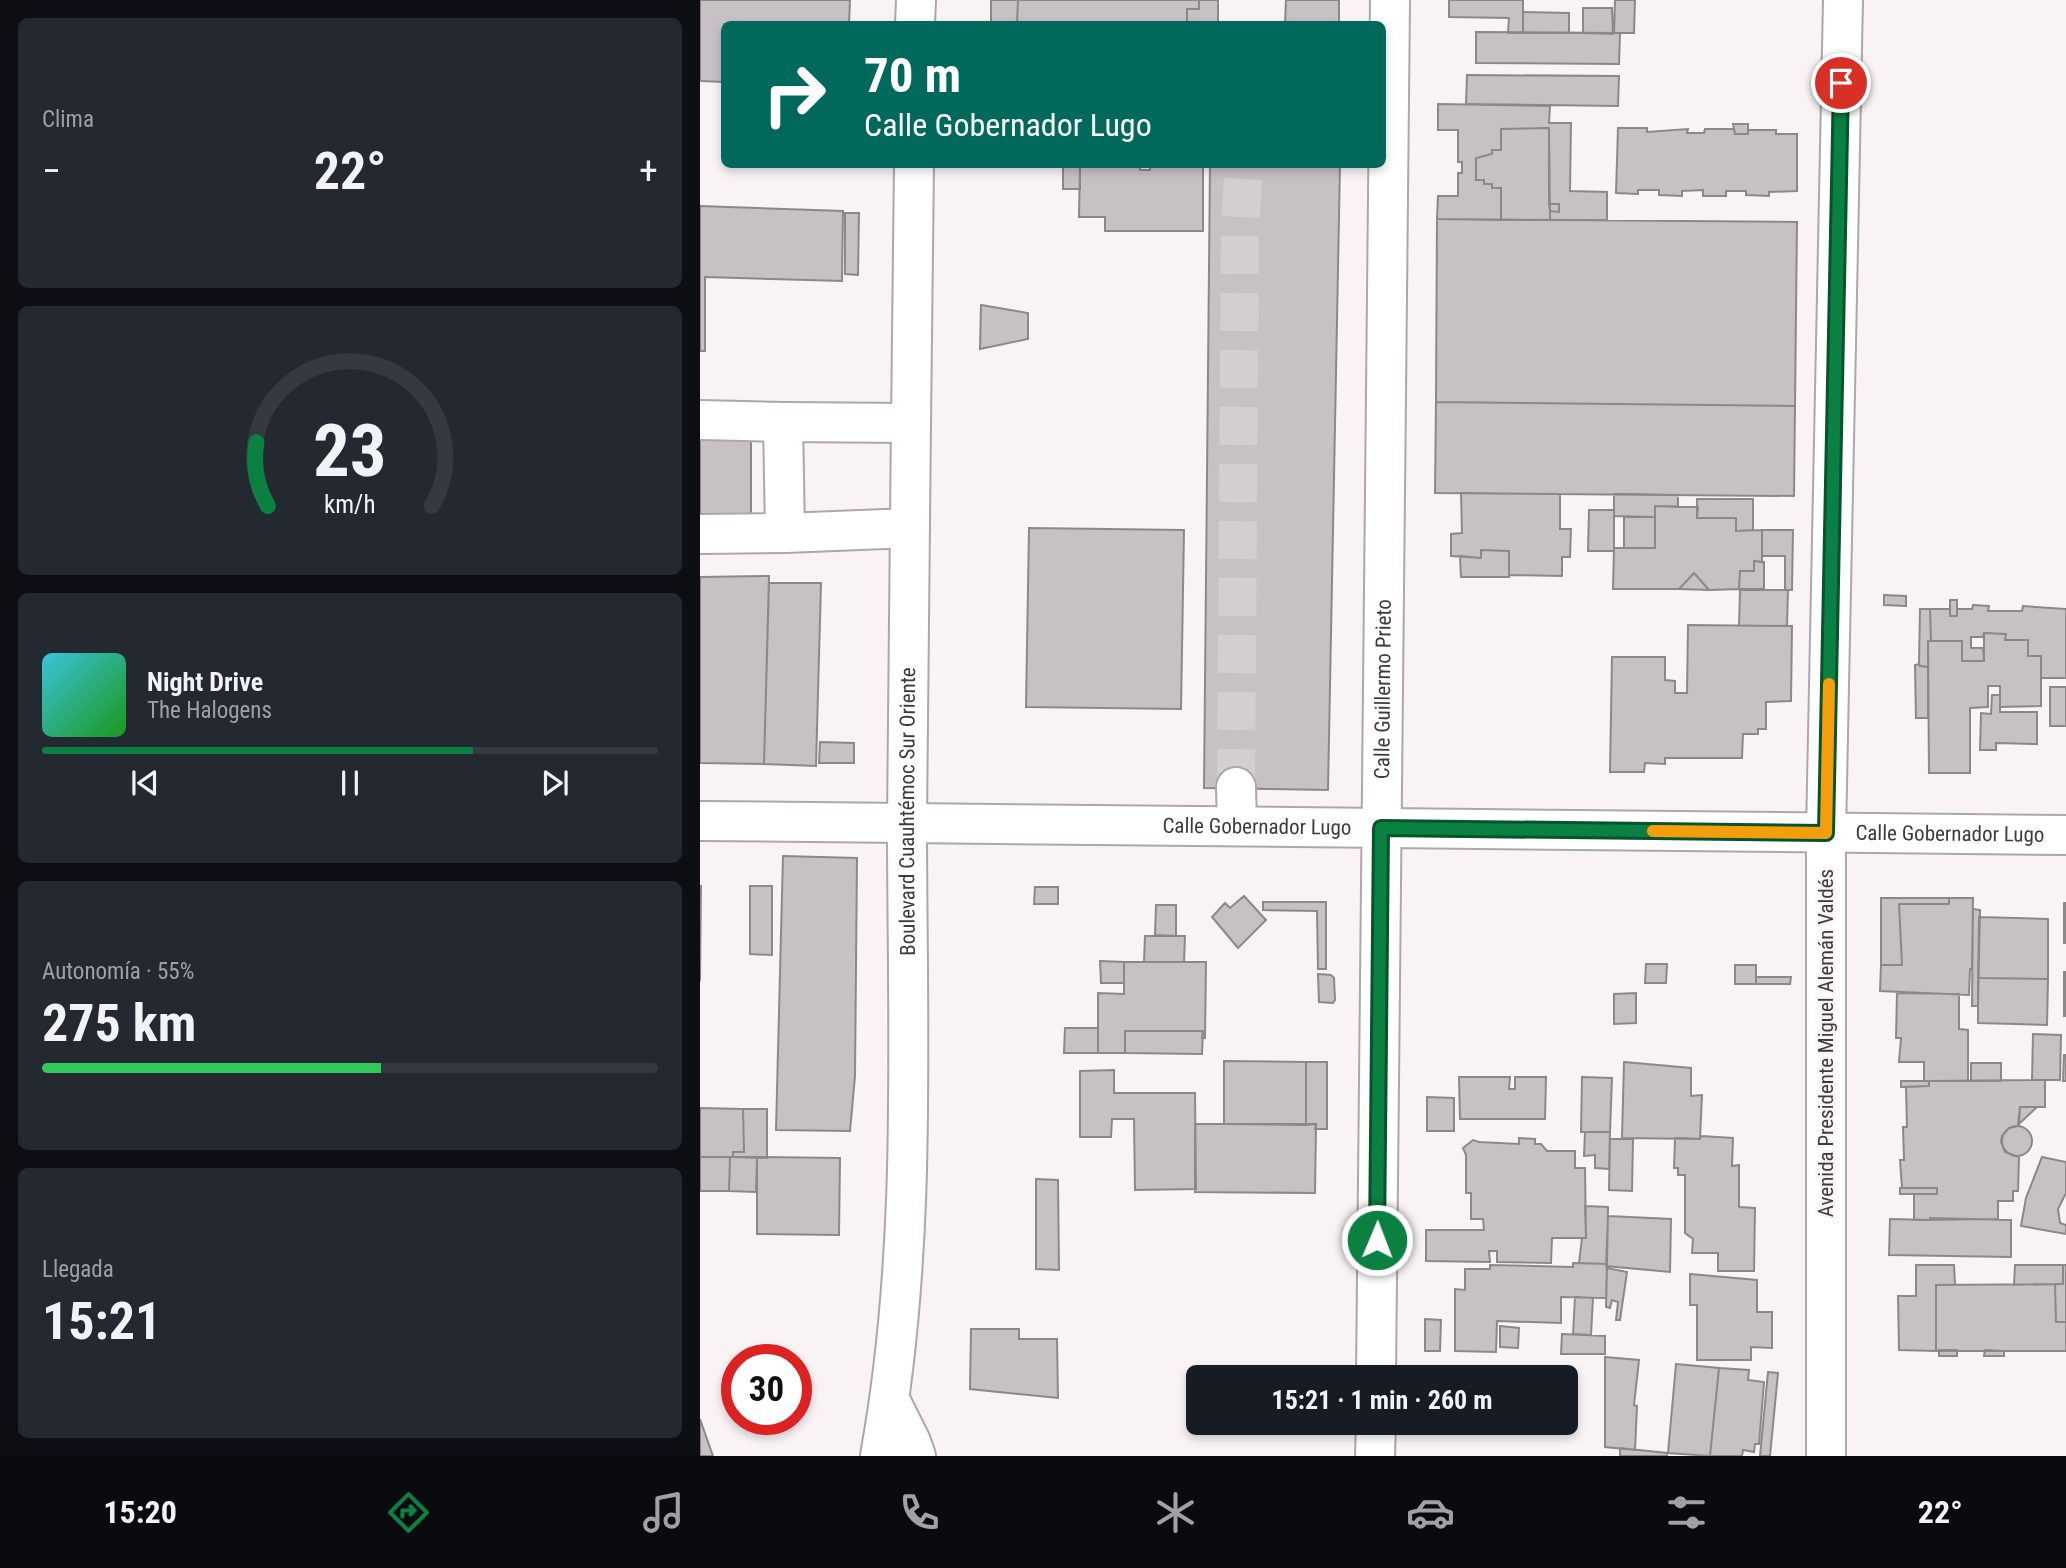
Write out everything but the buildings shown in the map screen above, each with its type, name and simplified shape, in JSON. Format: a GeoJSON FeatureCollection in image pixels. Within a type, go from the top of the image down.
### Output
{"type":"FeatureCollection","features":[{"type":"Feature","properties":{"kind":"street"},"geometry":{"type":"LineString","coordinates":[[915,21],[916,0]]}},
{"type":"Feature","properties":{"kind":"street","name":"Calle Guillermo Prieto"},"geometry":{"type":"LineString","coordinates":[[1386,100],[1390,0]]}},
{"type":"Feature","properties":{"kind":"street","name":"Avenida Presidente Miguel Alemán Valdés"},"geometry":{"type":"LineString","coordinates":[[1826,1456],[1826,833],[1843,0]]}},
{"type":"Feature","properties":{"kind":"street","name":"Boulevard Cuauhtémoc Sur Oriente"},"geometry":{"type":"LineString","coordinates":[[880,1456],[890,1400],[905,1233],[914,168]]}},
{"type":"Feature","properties":{"kind":"street","name":"Calle Guillermo Prieto"},"geometry":{"type":"LineString","coordinates":[[1376,1365],[1386,168]]}},
{"type":"Feature","properties":{"kind":"street"},"geometry":{"type":"LineString","coordinates":[[700,420],[911,423]]}},
{"type":"Feature","properties":{"kind":"street"},"geometry":{"type":"LineString","coordinates":[[783,422],[785,533]]}},
{"type":"Feature","properties":{"kind":"street"},"geometry":{"type":"LineString","coordinates":[[700,534],[910,528]]}},
{"type":"Feature","properties":{"kind":"street"},"geometry":{"type":"LineString","coordinates":[[1236,788],[1237,826]]}},
{"type":"Feature","properties":{"kind":"street","name":"Calle Gobernador Lugo"},"geometry":{"type":"LineString","coordinates":[[700,821],[2066,835]]}},
{"type":"Feature","properties":{"kind":"street"},"geometry":{"type":"LineString","coordinates":[[890,1400],[916,1456]]}},
{"type":"Feature","properties":{"kind":"street"},"geometry":{"type":"LineString","coordinates":[[1375,1456],[1376,1435]]}},
{"type":"Feature","properties":{"kind":"tunnel"},"geometry":{"type":"LineString","coordinates":[[1236,787],[1240,225],[1244,168]]}},
{"type":"Feature","properties":{"kind":"slow traffic"},"geometry":{"type":"LineString","coordinates":[[1653,831],[1826,833],[1829,684]]}},
{"type":"Feature","properties":{"kind":"route"},"geometry":{"type":"LineString","coordinates":[[1377,1240],[1381,828],[1826,833],[1841,83]]}}]}
